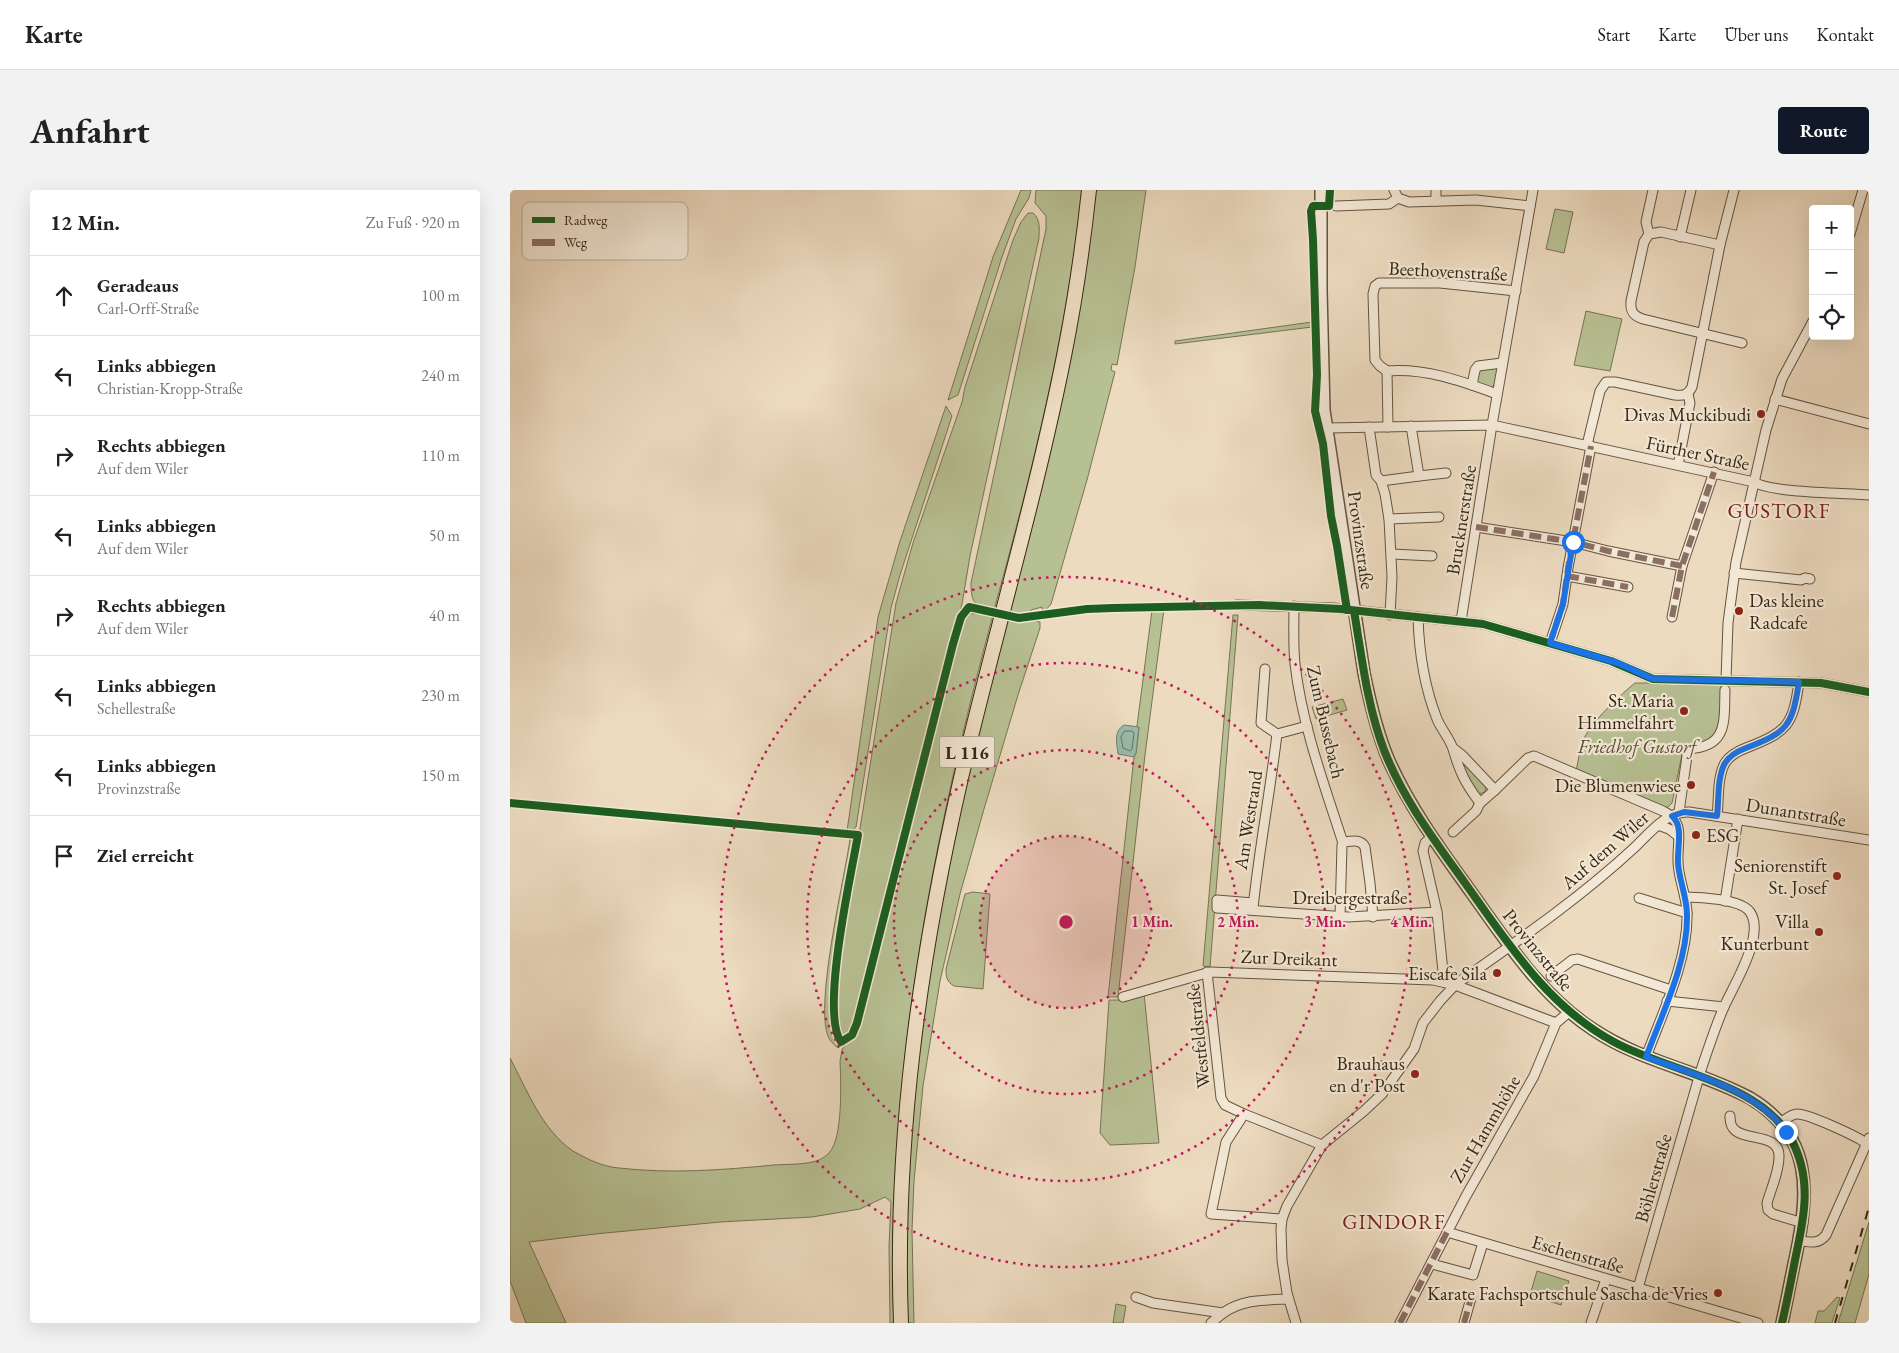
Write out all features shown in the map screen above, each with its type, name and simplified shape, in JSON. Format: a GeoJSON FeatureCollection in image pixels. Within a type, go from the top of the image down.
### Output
{"type":"FeatureCollection","features":[{"type":"Feature","properties":{"kind":"main road","name":"L 116"},"geometry":{"type":"LineString","coordinates":[[901,1323],[900,1226],[904,1142],[910,1074],[924,963],[960,780],[1061,373],[1080,266],[1089,190]]}},
{"type":"Feature","properties":{"kind":"street","name":"Provinzstraße"},"geometry":{"type":"LineString","coordinates":[[1321,190],[1321,315],[1325,380],[1324,404],[1354,611],[1369,697],[1382,744],[1400,784],[1432,837],[1535,979],[1569,1012],[1611,1041],[1646,1057],[1700,1073],[1750,1098],[1768,1111],[1780,1123],[1794,1145],[1803,1172],[1805,1192],[1803,1223],[1782,1323]]}},
{"type":"Feature","properties":{"kind":"street"},"geometry":{"type":"LineString","coordinates":[[1436,190],[1436,201]]}},
{"type":"Feature","properties":{"kind":"street"},"geometry":{"type":"LineString","coordinates":[[1492,424],[1533,190]]}},
{"type":"Feature","properties":{"kind":"street"},"geometry":{"type":"LineString","coordinates":[[1653,190],[1646,222],[1649,234],[1644,242],[1632,296],[1630,307],[1632,313],[1643,319],[1742,344]]}},
{"type":"Feature","properties":{"kind":"street"},"geometry":{"type":"LineString","coordinates":[[1680,237],[1691,190]]}},
{"type":"Feature","properties":{"kind":"street"},"geometry":{"type":"LineString","coordinates":[[1678,465],[1690,403],[1688,394],[1692,387],[1720,245],[1734,190]]}},
{"type":"Feature","properties":{"kind":"street"},"geometry":{"type":"LineString","coordinates":[[1854,220],[1863,190]]}},
{"type":"Feature","properties":{"kind":"street"},"geometry":{"type":"LineString","coordinates":[[1336,206],[1389,204],[1396,194],[1409,202],[1476,200],[1530,206]]}},
{"type":"Feature","properties":{"kind":"street"},"geometry":{"type":"LineString","coordinates":[[1649,234],[1661,232],[1720,245]]}},
{"type":"Feature","properties":{"kind":"street","name":"Beethovenstraße"},"geometry":{"type":"LineString","coordinates":[[1388,427],[1387,371],[1376,360],[1373,294],[1375,286],[1379,283],[1434,282],[1516,291]]}},
{"type":"Feature","properties":{"kind":"street"},"geometry":{"type":"LineString","coordinates":[[1726,680],[1728,623],[1734,573],[1754,482],[1775,399],[1785,372],[1809,328]]}},
{"type":"Feature","properties":{"kind":"street"},"geometry":{"type":"LineString","coordinates":[[1472,385],[1475,370],[1478,366],[1502,363]]}},
{"type":"Feature","properties":{"kind":"street"},"geometry":{"type":"LineString","coordinates":[[1387,371],[1423,372],[1472,385],[1497,394]]}},
{"type":"Feature","properties":{"kind":"street"},"geometry":{"type":"LineString","coordinates":[[1550,643],[1563,604],[1600,391],[1606,382],[1615,382],[1675,395],[1688,394]]}},
{"type":"Feature","properties":{"kind":"street"},"geometry":{"type":"LineString","coordinates":[[1775,399],[1869,424]]}},
{"type":"Feature","properties":{"kind":"street","name":"Fürther Straße"},"geometry":{"type":"LineString","coordinates":[[1328,428],[1492,424],[1714,472],[1759,485],[1869,495]]}},
{"type":"Feature","properties":{"kind":"street","name":"Brucknerstraße"},"geometry":{"type":"LineString","coordinates":[[1461,621],[1492,424]]}},
{"type":"Feature","properties":{"kind":"street"},"geometry":{"type":"LineString","coordinates":[[1411,426],[1418,476]]}},
{"type":"Feature","properties":{"kind":"street"},"geometry":{"type":"LineString","coordinates":[[1369,427],[1376,475],[1381,481],[1389,519],[1392,554],[1390,615]]}},
{"type":"Feature","properties":{"kind":"street"},"geometry":{"type":"LineString","coordinates":[[1672,617],[1682,566],[1714,472]]}},
{"type":"Feature","properties":{"kind":"street"},"geometry":{"type":"LineString","coordinates":[[1381,481],[1446,473]]}},
{"type":"Feature","properties":{"kind":"street"},"geometry":{"type":"LineString","coordinates":[[1389,519],[1439,517]]}},
{"type":"Feature","properties":{"kind":"street"},"geometry":{"type":"LineString","coordinates":[[1476,527],[1573,542],[1682,566]]}},
{"type":"Feature","properties":{"kind":"street"},"geometry":{"type":"LineString","coordinates":[[1392,554],[1432,556]]}},
{"type":"Feature","properties":{"kind":"street"},"geometry":{"type":"LineString","coordinates":[[1734,573],[1801,580],[1805,578],[1810,579]]}},
{"type":"Feature","properties":{"kind":"street"},"geometry":{"type":"LineString","coordinates":[[1567,576],[1628,587]]}},
{"type":"Feature","properties":{"kind":"street"},"geometry":{"type":"LineString","coordinates":[[1237,605],[1294,606],[1487,624],[1618,663],[1653,679],[1799,682],[1868,688]]}},
{"type":"Feature","properties":{"kind":"street","name":"Zum Bussebach"},"geometry":{"type":"LineString","coordinates":[[1294,606],[1295,663],[1307,726],[1343,843],[1340,917]]}},
{"type":"Feature","properties":{"kind":"street"},"geometry":{"type":"LineString","coordinates":[[1418,617],[1420,654],[1430,697],[1442,730],[1453,748],[1495,790]]}},
{"type":"Feature","properties":{"kind":"street"},"geometry":{"type":"LineString","coordinates":[[1265,669],[1261,723],[1277,734],[1307,726]]}},
{"type":"Feature","properties":{"kind":"street"},"geometry":{"type":"LineString","coordinates":[[1717,816],[1721,774],[1725,763],[1735,753],[1780,732],[1791,719],[1799,682]]}},
{"type":"Feature","properties":{"kind":"street"},"geometry":{"type":"LineString","coordinates":[[1646,1057],[1671,990],[1684,944],[1687,913],[1678,864],[1678,824],[1675,814],[1688,749],[1705,747],[1718,738],[1723,723],[1725,690]]}},
{"type":"Feature","properties":{"kind":"street","name":"Am Westrand"},"geometry":{"type":"LineString","coordinates":[[1253,907],[1277,734]]}},
{"type":"Feature","properties":{"kind":"street"},"geometry":{"type":"LineString","coordinates":[[1453,748],[1455,760],[1463,779],[1480,803]]}},
{"type":"Feature","properties":{"kind":"street"},"geometry":{"type":"LineString","coordinates":[[1454,832],[1476,810],[1480,803],[1528,758],[1534,756],[1675,814]]}},
{"type":"Feature","properties":{"kind":"street","name":"Auf dem Wiler"},"geometry":{"type":"LineString","coordinates":[[1322,1145],[1382,1094],[1414,1050],[1424,1023],[1440,1000],[1455,986],[1605,874],[1658,825],[1675,814],[1689,812],[1717,816]]}},
{"type":"Feature","properties":{"kind":"street","name":"Dunantstraße"},"geometry":{"type":"LineString","coordinates":[[1717,816],[1869,840]]}},
{"type":"Feature","properties":{"kind":"street"},"geometry":{"type":"LineString","coordinates":[[1725,901],[1738,819]]}},
{"type":"Feature","properties":{"kind":"street"},"geometry":{"type":"LineString","coordinates":[[1658,825],[1669,829],[1678,836]]}},
{"type":"Feature","properties":{"kind":"street"},"geometry":{"type":"LineString","coordinates":[[1432,837],[1425,842],[1423,851],[1437,912],[1444,982]]}},
{"type":"Feature","properties":{"kind":"street"},"geometry":{"type":"LineString","coordinates":[[1343,843],[1359,841],[1364,846],[1370,883],[1372,917]]}},
{"type":"Feature","properties":{"kind":"street","name":"Böhlerstraße"},"geometry":{"type":"LineString","coordinates":[[1638,1288],[1700,1073],[1724,1007],[1748,953],[1754,927],[1753,918],[1747,909],[1738,904],[1685,897]]}},
{"type":"Feature","properties":{"kind":"street"},"geometry":{"type":"LineString","coordinates":[[1639,898],[1687,913]]}},
{"type":"Feature","properties":{"kind":"street","name":"Dreibergestraße"},"geometry":{"type":"LineString","coordinates":[[1253,907],[1340,917],[1372,917],[1437,912]]}},
{"type":"Feature","properties":{"kind":"street"},"geometry":{"type":"LineString","coordinates":[[1551,976],[1572,960],[1578,959],[1671,990]]}},
{"type":"Feature","properties":{"kind":"street","name":"Zur Dreikant"},"geometry":{"type":"LineString","coordinates":[[1124,997],[1207,972],[1433,980],[1444,982],[1556,1024]]}},
{"type":"Feature","properties":{"kind":"street","name":"Westfeldstraße"},"geometry":{"type":"LineString","coordinates":[[1207,972],[1220,1096],[1225,1105],[1322,1145]]}},
{"type":"Feature","properties":{"kind":"street"},"geometry":{"type":"LineString","coordinates":[[1667,1001],[1724,1007]]}},
{"type":"Feature","properties":{"kind":"street","name":"Zur Hammhöhe"},"geometry":{"type":"LineString","coordinates":[[1400,1323],[1466,1196],[1534,1076],[1556,1024],[1569,1012]]}},
{"type":"Feature","properties":{"kind":"street"},"geometry":{"type":"LineString","coordinates":[[1244,1114],[1226,1142],[1211,1214],[1282,1219]]}},
{"type":"Feature","properties":{"kind":"street"},"geometry":{"type":"LineString","coordinates":[[1780,1123],[1794,1115],[1801,1115],[1868,1141],[1826,1235],[1816,1242],[1799,1240]]}},
{"type":"Feature","properties":{"kind":"street"},"geometry":{"type":"LineString","coordinates":[[1730,1116],[1731,1125],[1735,1130],[1770,1142],[1778,1151],[1779,1160],[1767,1205],[1768,1210],[1773,1214],[1803,1223]]}},
{"type":"Feature","properties":{"kind":"street"},"geometry":{"type":"LineString","coordinates":[[1296,1323],[1288,1299],[1282,1260],[1282,1219],[1290,1201],[1322,1145]]}},
{"type":"Feature","properties":{"kind":"street","name":"Eschenstraße"},"geometry":{"type":"LineString","coordinates":[[1447,1232],[1758,1323]]}},
{"type":"Feature","properties":{"kind":"street"},"geometry":{"type":"LineString","coordinates":[[1432,1264],[1473,1275],[1482,1243]]}},
{"type":"Feature","properties":{"kind":"street"},"geometry":{"type":"LineString","coordinates":[[1591,1323],[1606,1279]]}},
{"type":"Feature","properties":{"kind":"street"},"geometry":{"type":"LineString","coordinates":[[1136,1297],[1154,1302],[1223,1313]]}},
{"type":"Feature","properties":{"kind":"street"},"geometry":{"type":"LineString","coordinates":[[1464,1323],[1471,1298]]}},
{"type":"Feature","properties":{"kind":"street"},"geometry":{"type":"LineString","coordinates":[[1211,1323],[1232,1307],[1246,1302],[1288,1299]]}},
{"type":"Feature","properties":{"kind":"green space"},"geometry":{"type":"Polygon","coordinates":[[[1021,190],[1031,190],[1029,198],[1016,219],[1002,257],[958,395],[948,400],[993,257],[1021,190]]]}},
{"type":"Feature","properties":{"kind":"green space"},"geometry":{"type":"Polygon","coordinates":[[[1036,190],[1082,190],[1067,297],[1047,402],[994,610],[975,603],[972,596],[971,583],[1046,229],[1046,216],[1035,203],[1036,190]]]}},
{"type":"Feature","properties":{"kind":"green space"},"geometry":{"type":"Polygon","coordinates":[[[1096,190],[1146,190],[1135,267],[1117,365],[1112,364],[1111,370],[1115,372],[1087,480],[1051,604],[1045,611],[1042,610],[1042,607],[1031,610],[1031,615],[1017,616],[1008,614],[1082,292],[1096,190]]]}},
{"type":"Feature","properties":{"kind":"green space"},"geometry":{"type":"Polygon","coordinates":[[[1555,209],[1573,212],[1564,253],[1546,249],[1555,209]]]}},
{"type":"Feature","properties":{"kind":"green space"},"geometry":{"type":"Polygon","coordinates":[[[1028,213],[1033,213],[1037,219],[1039,238],[970,556],[962,604],[854,1025],[847,1036],[841,1035],[835,1017],[835,985],[896,603],[913,543],[962,402],[965,387],[1013,240],[1021,222],[1028,213]]]}},
{"type":"Feature","properties":{"kind":"green space"},"geometry":{"type":"Polygon","coordinates":[[[1586,311],[1622,319],[1610,371],[1574,365],[1586,311]]]}},
{"type":"Feature","properties":{"kind":"green space"},"geometry":{"type":"Polygon","coordinates":[[[1312,322],[1312,327],[1175,344],[1175,341],[1312,322]]]}},
{"type":"Feature","properties":{"kind":"green space"},"geometry":{"type":"Polygon","coordinates":[[[1496,366],[1495,383],[1492,388],[1476,383],[1478,370],[1496,366]]]}},
{"type":"Feature","properties":{"kind":"green space"},"geometry":{"type":"Polygon","coordinates":[[[946,406],[952,416],[891,608],[856,827],[853,830],[847,831],[878,617],[900,541],[946,406]]]}},
{"type":"Feature","properties":{"kind":"green space"},"geometry":{"type":"Polygon","coordinates":[[[1164,609],[1145,755],[1118,997],[1108,997],[1134,757],[1139,728],[1137,726],[1152,610],[1164,609]]]}},
{"type":"Feature","properties":{"kind":"green space"},"geometry":{"type":"Polygon","coordinates":[[[970,614],[993,615],[945,812],[920,945],[910,1012],[894,1190],[894,1323],[890,1323],[889,1246],[891,1202],[885,1197],[860,1209],[812,1217],[720,1222],[529,1242],[566,1323],[526,1323],[510,1281],[510,1058],[536,1109],[552,1132],[573,1151],[601,1164],[638,1170],[677,1171],[797,1164],[819,1160],[829,1153],[834,1146],[839,1123],[841,1096],[840,1061],[842,1050],[845,1045],[854,1039],[860,1027],[875,960],[963,621],[970,614]]]}},
{"type":"Feature","properties":{"kind":"green space"},"geometry":{"type":"Polygon","coordinates":[[[1233,615],[1238,615],[1210,967],[1203,966],[1233,615]]]}},
{"type":"Feature","properties":{"kind":"green space"},"geometry":{"type":"Polygon","coordinates":[[[1006,620],[1037,621],[1040,622],[1040,628],[984,809],[960,894],[940,981],[923,1086],[914,1181],[912,1230],[914,1323],[907,1323],[908,1185],[925,1001],[932,955],[957,829],[1006,620]]]}},
{"type":"Feature","properties":{"kind":"green space","name":"Friedhof Gustorf"},"geometry":{"type":"Polygon","coordinates":[[[1635,683],[1722,683],[1722,712],[1717,733],[1713,740],[1690,746],[1684,745],[1672,803],[1666,809],[1576,771],[1581,746],[1587,733],[1609,706],[1635,683]]]}},
{"type":"Feature","properties":{"kind":"green space"},"geometry":{"type":"Polygon","coordinates":[[[1343,699],[1347,710],[1316,719],[1312,707],[1343,699]]]}},
{"type":"Feature","properties":{"kind":"green space"},"geometry":{"type":"Polygon","coordinates":[[[1456,752],[1486,786],[1485,792],[1479,794],[1470,785],[1456,752]]]}},
{"type":"Feature","properties":{"kind":"green space"},"geometry":{"type":"Polygon","coordinates":[[[850,839],[853,841],[852,850],[834,964],[831,998],[833,1032],[838,1048],[830,1040],[825,1025],[825,1003],[831,944],[850,839]]]}},
{"type":"Feature","properties":{"kind":"green space"},"geometry":{"type":"Polygon","coordinates":[[[973,892],[990,894],[983,989],[954,986],[948,981],[946,974],[965,894],[973,892]]]}},
{"type":"Feature","properties":{"kind":"green space"},"geometry":{"type":"Polygon","coordinates":[[[1144,993],[1159,1143],[1110,1145],[1100,1133],[1109,1000],[1118,1000],[1144,993]]]}},
{"type":"Feature","properties":{"kind":"green space"},"geometry":{"type":"Polygon","coordinates":[[[1869,1222],[1869,1274],[1855,1323],[1838,1323],[1869,1222]]]}},
{"type":"Feature","properties":{"kind":"green space"},"geometry":{"type":"Polygon","coordinates":[[[1537,1271],[1569,1281],[1561,1305],[1530,1295],[1537,1271]]]}},
{"type":"Feature","properties":{"kind":"green space"},"geometry":{"type":"Polygon","coordinates":[[[1837,1297],[1840,1298],[1832,1323],[1815,1323],[1818,1311],[1824,1311],[1837,1297]]]}},
{"type":"Feature","properties":{"kind":"green space"},"geometry":{"type":"Polygon","coordinates":[[[1116,1304],[1126,1306],[1123,1323],[1113,1323],[1116,1304]]]}},
{"type":"Feature","properties":{"kind":"water"},"geometry":{"type":"Polygon","coordinates":[[[1124,725],[1139,727],[1134,757],[1118,754],[1117,734],[1124,725]]]}},
{"type":"Feature","properties":{"kind":"railway"},"geometry":{"type":"LineString","coordinates":[[1835,1323],[1869,1207]]}},
{"type":"Feature","properties":{"kind":"marked path"},"geometry":{"type":"LineString","coordinates":[[1550,643],[1563,604],[1591,446]]}},
{"type":"Feature","properties":{"kind":"marked path"},"geometry":{"type":"LineString","coordinates":[[1672,617],[1682,566],[1714,472]]}},
{"type":"Feature","properties":{"kind":"marked path"},"geometry":{"type":"LineString","coordinates":[[1476,527],[1573,542],[1682,566]]}},
{"type":"Feature","properties":{"kind":"marked path"},"geometry":{"type":"LineString","coordinates":[[1567,576],[1628,587]]}},
{"type":"Feature","properties":{"kind":"marked path"},"geometry":{"type":"LineString","coordinates":[[1400,1323],[1447,1232]]}},
{"type":"Feature","properties":{"kind":"marked path"},"geometry":{"type":"LineString","coordinates":[[1464,1323],[1471,1298]]}},
{"type":"Feature","properties":{"kind":"cycle path"},"geometry":{"type":"LineString","coordinates":[[1330,190],[1329,206],[1313,206],[1311,211],[1317,375],[1315,411],[1323,444],[1331,516],[1347,610]]}},
{"type":"Feature","properties":{"kind":"cycle path"},"geometry":{"type":"LineString","coordinates":[[510,803],[858,835],[844,910],[835,974],[835,1026],[841,1042],[852,1035],[857,1023],[953,644],[961,617],[969,607],[1019,618],[1087,609],[1113,608],[1259,605],[1341,609],[1483,624],[1611,661],[1653,679],[1821,683],[1869,692]]}},
{"type":"Feature","properties":{"kind":"cycle path"},"geometry":{"type":"LineString","coordinates":[[1354,611],[1373,716],[1384,750],[1400,786],[1431,835],[1530,972],[1568,1010],[1590,1027],[1614,1042],[1636,1052],[1712,1080],[1736,1091],[1758,1104],[1777,1120],[1791,1139],[1802,1169],[1805,1199],[1801,1229],[1782,1323]]}},
{"type":"Feature","properties":{"kind":"place","name":"Divas Muckibudi"},"geometry":{"type":"Point","coordinates":[1761,414]}},
{"type":"Feature","properties":{"kind":"place","name":"Das kleine Radcafe"},"geometry":{"type":"Point","coordinates":[1739,611]}},
{"type":"Feature","properties":{"kind":"place","name":"St. Maria Himmelfahrt"},"geometry":{"type":"Point","coordinates":[1684,711]}},
{"type":"Feature","properties":{"kind":"place","name":"Die Blumenwiese"},"geometry":{"type":"Point","coordinates":[1691,785]}},
{"type":"Feature","properties":{"kind":"place","name":"ESG"},"geometry":{"type":"Point","coordinates":[1696,835]}},
{"type":"Feature","properties":{"kind":"place","name":"Seniorenstift St. Josef"},"geometry":{"type":"Point","coordinates":[1837,876]}},
{"type":"Feature","properties":{"kind":"place","name":"Villa Kunterbunt"},"geometry":{"type":"Point","coordinates":[1819,932]}},
{"type":"Feature","properties":{"kind":"place","name":"Eiscafe Sila"},"geometry":{"type":"Point","coordinates":[1497,973]}},
{"type":"Feature","properties":{"kind":"place","name":"Brauhaus en d'r Post"},"geometry":{"type":"Point","coordinates":[1415,1074]}},
{"type":"Feature","properties":{"kind":"place","name":"Karate Fachsportschule Sascha de Vries"},"geometry":{"type":"Point","coordinates":[1718,1293]}},
{"type":"Feature","properties":{"kind":"district","name":"GUSTORF"},"geometry":{"type":"Point","coordinates":[1779,510]}},
{"type":"Feature","properties":{"kind":"district","name":"GINDORF"},"geometry":{"type":"Point","coordinates":[1394,1221]}},
{"type":"Feature","properties":{"kind":"route"},"geometry":{"type":"LineString","coordinates":[[1573,542],[1563,604],[1550,643],[1618,663],[1653,679],[1799,682],[1793,713],[1786,726],[1772,737],[1730,756],[1725,763],[1721,774],[1717,816],[1689,812],[1679,812],[1672,816],[1676,819],[1679,826],[1678,864],[1687,905],[1687,928],[1678,968],[1646,1057],[1738,1092],[1772,1114],[1786,1132]]}}]}
